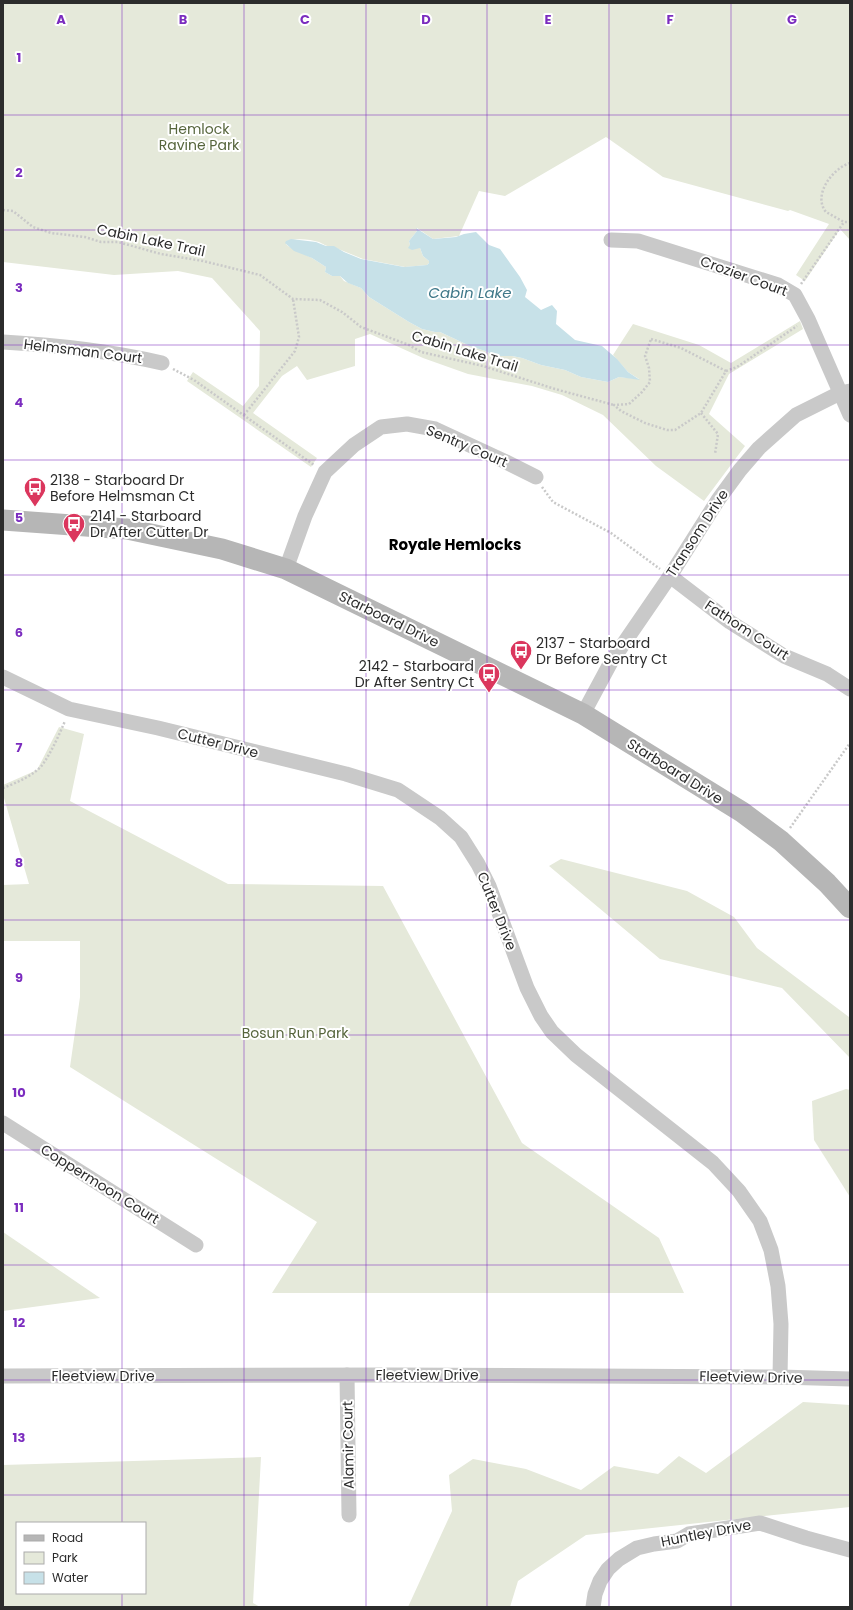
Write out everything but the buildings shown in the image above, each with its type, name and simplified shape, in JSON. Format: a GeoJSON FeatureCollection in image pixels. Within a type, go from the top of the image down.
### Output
{"type":"FeatureCollection","features":[{"type":"Feature","properties":{"kind":"street","name":"Crozier Court"},"geometry":{"type":"LineString","coordinates":[[611,240],[638,240],[778,285],[795,294],[845,392],[850,415]]}},
{"type":"Feature","properties":{"kind":"street","name":"Helmsman Court"},"geometry":{"type":"LineString","coordinates":[[3,342],[54,345],[113,353],[162,363]]}},
{"type":"Feature","properties":{"kind":"street","name":"Transom Drive"},"geometry":{"type":"LineString","coordinates":[[583,714],[611,662],[670,576],[718,500],[759,448],[796,416],[845,392]]}},
{"type":"Feature","properties":{"kind":"street","name":"Sentry Court"},"geometry":{"type":"LineString","coordinates":[[286,569],[305,516],[325,472],[354,445],[381,427],[407,424],[435,430],[492,454],[536,477]]}},
{"type":"Feature","properties":{"kind":"street","name":"Starboard Drive"},"geometry":{"type":"LineString","coordinates":[[3,520],[127,529],[222,549],[286,569],[583,714],[742,812],[781,841],[827,883],[850,908]]}},
{"type":"Feature","properties":{"kind":"street","name":"Fathom Court"},"geometry":{"type":"LineString","coordinates":[[670,576],[730,622],[750,635],[784,656],[827,674],[850,689]]}},
{"type":"Feature","properties":{"kind":"street","name":"Cutter Drive"},"geometry":{"type":"LineString","coordinates":[[3,678],[69,710],[158,728],[346,774],[398,790],[440,818],[461,837],[478,864],[489,886],[527,988],[541,1016],[552,1032],[576,1055],[713,1163],[739,1191],[760,1221],[771,1250],[778,1286],[781,1324],[780,1377]]}},
{"type":"Feature","properties":{"kind":"street","name":"Coppermoon Court"},"geometry":{"type":"LineString","coordinates":[[3,1123],[196,1245]]}},
{"type":"Feature","properties":{"kind":"street","name":"Fleetview Drive"},"geometry":{"type":"LineString","coordinates":[[3,1376],[347,1375],[780,1377],[850,1379]]}},
{"type":"Feature","properties":{"kind":"street","name":"Alamir Court"},"geometry":{"type":"LineString","coordinates":[[347,1375],[349,1515]]}},
{"type":"Feature","properties":{"kind":"street","name":"Huntley Drive"},"geometry":{"type":"LineString","coordinates":[[593,1607],[600,1581],[608,1568],[619,1559],[637,1548],[677,1541],[690,1534],[760,1523],[850,1550]]}},
{"type":"Feature","properties":{"kind":"path"},"geometry":{"type":"LineString","coordinates":[[850,163],[843,165],[832,175],[821,194],[824,210],[826,212],[844,222],[850,222]]}},
{"type":"Feature","properties":{"kind":"path","name":"Cabin Lake Trail"},"geometry":{"type":"LineString","coordinates":[[3,210],[13,211],[33,227],[51,233],[86,237],[101,242],[118,242],[161,254],[260,275],[293,299],[320,300],[342,312],[361,328],[409,345],[421,352],[483,366],[555,389],[614,405],[629,404],[650,382],[649,368],[645,356],[651,339],[681,348],[726,371],[701,413],[675,430],[667,430],[645,423],[621,411],[614,405]]}},
{"type":"Feature","properties":{"kind":"path"},"geometry":{"type":"LineString","coordinates":[[244,416],[295,351],[299,337],[293,299]]}},
{"type":"Feature","properties":{"kind":"path"},"geometry":{"type":"LineString","coordinates":[[162,363],[194,380],[325,472]]}},
{"type":"Feature","properties":{"kind":"path"},"geometry":{"type":"LineString","coordinates":[[701,413],[718,434],[715,454]]}},
{"type":"Feature","properties":{"kind":"path"},"geometry":{"type":"LineString","coordinates":[[536,477],[553,502],[612,533],[670,576]]}},
{"type":"Feature","properties":{"kind":"path"},"geometry":{"type":"LineString","coordinates":[[3,788],[21,781],[42,765],[59,734],[69,710]]}},
{"type":"Feature","properties":{"kind":"path"},"geometry":{"type":"LineString","coordinates":[[781,841],[850,743]]}},
{"type":"Feature","properties":{"kind":"green space","name":"Hemlock Ravine Park"},"geometry":{"type":"Polygon","coordinates":[[[3,3],[850,3],[850,240],[840,229],[805,281],[796,275],[829,224],[790,210],[788,211],[663,177],[606,137],[505,196],[479,191],[459,236],[433,239],[417,228],[417,231],[409,241],[410,245],[420,248],[423,256],[429,261],[427,265],[405,267],[363,259],[315,241],[299,239],[287,241],[286,244],[288,246],[326,267],[325,272],[332,276],[340,276],[344,281],[361,288],[369,297],[422,329],[440,332],[496,356],[512,356],[522,358],[541,365],[565,370],[581,377],[608,382],[619,377],[639,379],[628,372],[613,355],[633,324],[699,345],[731,363],[800,321],[803,329],[729,374],[709,414],[745,446],[704,501],[656,466],[603,415],[562,395],[532,386],[468,374],[423,358],[370,334],[355,339],[355,366],[307,380],[297,366],[282,376],[253,413],[317,458],[311,467],[187,381],[193,372],[243,406],[259,386],[260,331],[212,278],[178,271],[114,275],[3,262],[3,3]]]}},
{"type":"Feature","properties":{"kind":"green space","name":"Bosun Run Park"},"geometry":{"type":"Polygon","coordinates":[[[59,727],[84,734],[70,801],[228,884],[383,886],[522,1143],[659,1238],[684,1293],[272,1293],[317,1222],[70,1067],[80,997],[80,941],[3,941],[3,885],[29,884],[3,798],[3,785],[37,770],[59,727]]]}},
{"type":"Feature","properties":{"kind":"green space"},"geometry":{"type":"Polygon","coordinates":[[[561,859],[687,891],[734,917],[757,948],[849,1017],[850,1058],[782,988],[660,959],[549,866],[561,859]]]}},
{"type":"Feature","properties":{"kind":"green space"},"geometry":{"type":"Polygon","coordinates":[[[846,1089],[850,1090],[850,1197],[814,1140],[812,1101],[846,1089]]]}},
{"type":"Feature","properties":{"kind":"green space"},"geometry":{"type":"Polygon","coordinates":[[[3,1232],[100,1298],[3,1311],[3,1232]]]}},
{"type":"Feature","properties":{"kind":"green space"},"geometry":{"type":"Polygon","coordinates":[[[803,1402],[850,1405],[850,1507],[586,1535],[518,1581],[510,1607],[408,1607],[452,1511],[449,1475],[473,1459],[526,1469],[581,1490],[614,1466],[658,1474],[679,1456],[706,1473],[803,1402]]]}},
{"type":"Feature","properties":{"kind":"green space"},"geometry":{"type":"Polygon","coordinates":[[[261,1457],[253,1603],[260,1607],[3,1607],[3,1465],[261,1457]]]}},
{"type":"Feature","properties":{"kind":"water","name":"Cabin Lake"},"geometry":{"type":"Polygon","coordinates":[[[416,228],[433,239],[456,237],[476,232],[489,245],[500,249],[520,277],[527,290],[525,297],[541,310],[552,305],[557,311],[556,324],[575,340],[602,346],[617,359],[628,372],[640,380],[619,377],[608,382],[581,377],[565,370],[541,365],[522,358],[512,356],[496,356],[440,332],[422,329],[369,297],[361,288],[348,283],[340,276],[332,276],[325,272],[326,267],[312,258],[294,251],[285,243],[291,239],[316,242],[326,246],[334,246],[361,259],[404,267],[427,265],[429,261],[423,256],[420,248],[412,250],[408,248],[410,245],[409,241],[417,231],[416,228]]]}},
{"type":"Feature","properties":{"kind":"place","name":"2138 - Starboard Dr Before Helmsman Ct"},"geometry":{"type":"Point","coordinates":[35,508]}},
{"type":"Feature","properties":{"kind":"place","name":"2141 - Starboard Dr After Cutter Dr"},"geometry":{"type":"Point","coordinates":[74,544]}},
{"type":"Feature","properties":{"kind":"place","name":"2137 - Starboard Dr Before Sentry Ct"},"geometry":{"type":"Point","coordinates":[521,670]}},
{"type":"Feature","properties":{"kind":"place","name":"2142 - Starboard Dr After Sentry Ct"},"geometry":{"type":"Point","coordinates":[489,694]}},
{"type":"Feature","properties":{"kind":"district","name":"Royale Hemlocks"},"geometry":{"type":"Point","coordinates":[455,544]}}]}
